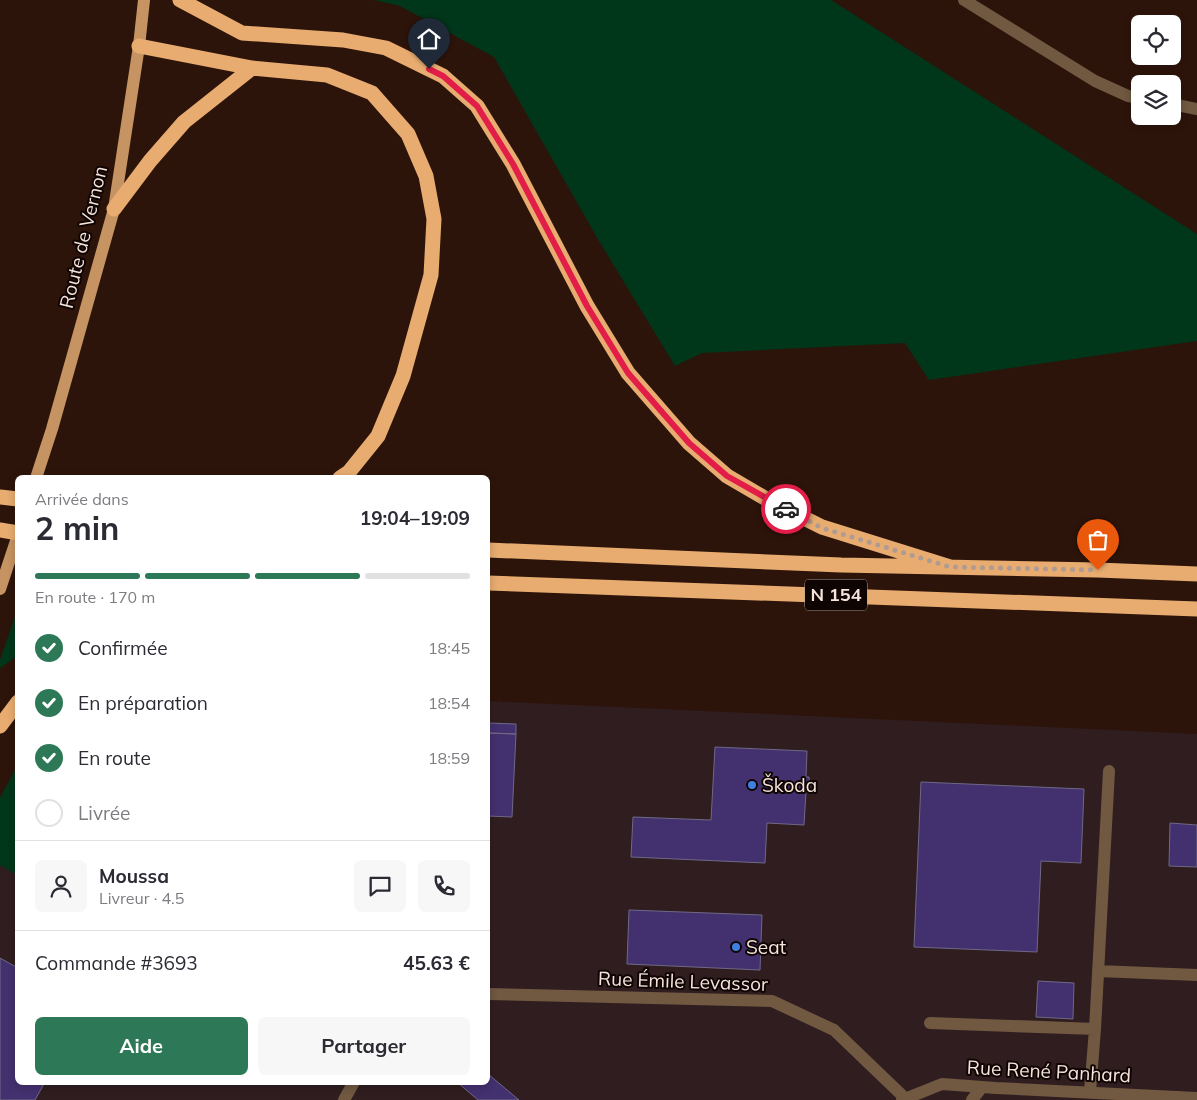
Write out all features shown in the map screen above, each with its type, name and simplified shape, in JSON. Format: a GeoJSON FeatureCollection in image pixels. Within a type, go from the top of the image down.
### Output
{"type":"FeatureCollection","features":[{"type":"Feature","properties":{"kind":"highway"},"geometry":{"type":"LineString","coordinates":[[180,0],[242,33],[343,40],[386,48],[443,76],[477,106],[513,164],[587,306],[628,373],[689,443],[727,476],[822,528],[950,567]]}},
{"type":"Feature","properties":{"kind":"highway"},"geometry":{"type":"LineString","coordinates":[[139,46],[252,68],[327,75],[372,93],[408,134],[426,176],[434,219],[431,275],[403,376],[378,436],[344,475]]}},
{"type":"Feature","properties":{"kind":"highway"},"geometry":{"type":"LineString","coordinates":[[114,209],[150,161],[184,122],[252,68]]}},
{"type":"Feature","properties":{"kind":"highway"},"geometry":{"type":"LineString","coordinates":[[0,496],[15,498]]}},
{"type":"Feature","properties":{"kind":"highway"},"geometry":{"type":"LineString","coordinates":[[0,530],[15,533]]}},
{"type":"Feature","properties":{"kind":"highway","name":"N 154"},"geometry":{"type":"LineString","coordinates":[[490,550],[841,565],[1197,574]]}},
{"type":"Feature","properties":{"kind":"highway","name":"N 154"},"geometry":{"type":"LineString","coordinates":[[490,583],[1197,609]]}},
{"type":"Feature","properties":{"kind":"highway"},"geometry":{"type":"LineString","coordinates":[[0,726],[15,706]]}},
{"type":"Feature","properties":{"kind":"main road","name":"Route de Vernon"},"geometry":{"type":"LineString","coordinates":[[37,475],[52,429],[114,209],[139,46],[144,0]]}},
{"type":"Feature","properties":{"kind":"main road"},"geometry":{"type":"LineString","coordinates":[[0,589],[15,543]]}},
{"type":"Feature","properties":{"kind":"street"},"geometry":{"type":"LineString","coordinates":[[964,0],[1095,81],[1131,96]]}},
{"type":"Feature","properties":{"kind":"street"},"geometry":{"type":"LineString","coordinates":[[1181,106],[1197,109]]}},
{"type":"Feature","properties":{"kind":"street"},"geometry":{"type":"LineString","coordinates":[[1090,1092],[1109,771]]}},
{"type":"Feature","properties":{"kind":"street"},"geometry":{"type":"LineString","coordinates":[[1098,971],[1197,974]]}},
{"type":"Feature","properties":{"kind":"street","name":"Rue Émile Levassor"},"geometry":{"type":"LineString","coordinates":[[490,994],[772,1001],[834,1030],[904,1099]]}},
{"type":"Feature","properties":{"kind":"street"},"geometry":{"type":"LineString","coordinates":[[930,1023],[1095,1029]]}},
{"type":"Feature","properties":{"kind":"street","name":"Rue René Panhard"},"geometry":{"type":"LineString","coordinates":[[904,1099],[942,1084],[982,1088],[1197,1098]]}},
{"type":"Feature","properties":{"kind":"street"},"geometry":{"type":"LineString","coordinates":[[344,1100],[352,1085]]}},
{"type":"Feature","properties":{"kind":"street"},"geometry":{"type":"LineString","coordinates":[[972,1100],[982,1088]]}},
{"type":"Feature","properties":{"kind":"shaded area"},"geometry":{"type":"Polygon","coordinates":[[[490,701],[1197,734],[1197,1100],[0,1100],[0,865],[15,874],[15,1085],[490,1085],[490,701]]]}},
{"type":"Feature","properties":{"kind":"green space"},"geometry":{"type":"Polygon","coordinates":[[[374,0],[831,0],[1197,234],[1197,341],[929,380],[905,343],[702,353],[675,366],[599,241],[494,57],[400,6],[374,0]]]}},
{"type":"Feature","properties":{"kind":"green space"},"geometry":{"type":"Polygon","coordinates":[[[15,617],[15,657],[0,668],[0,660],[15,617]]]}},
{"type":"Feature","properties":{"kind":"green space"},"geometry":{"type":"Polygon","coordinates":[[[15,770],[15,874],[0,865],[0,798],[15,770]]]}},
{"type":"Feature","properties":{"kind":"building"},"geometry":{"type":"Polygon","coordinates":[[[490,723],[516,724],[516,734],[490,733],[490,723]]]}},
{"type":"Feature","properties":{"kind":"building"},"geometry":{"type":"Polygon","coordinates":[[[490,733],[516,734],[512,817],[490,816],[490,733]]]}},
{"type":"Feature","properties":{"kind":"building"},"geometry":{"type":"Polygon","coordinates":[[[715,747],[807,751],[806,777],[809,777],[810,791],[806,791],[804,825],[767,823],[765,863],[631,857],[633,817],[711,820],[715,747]]]}},
{"type":"Feature","properties":{"kind":"building"},"geometry":{"type":"Polygon","coordinates":[[[921,782],[1084,789],[1081,863],[1041,861],[1037,952],[914,947],[921,782]]]}},
{"type":"Feature","properties":{"kind":"building"},"geometry":{"type":"Polygon","coordinates":[[[1170,823],[1197,825],[1197,867],[1169,866],[1170,823]]]}},
{"type":"Feature","properties":{"kind":"building"},"geometry":{"type":"Polygon","coordinates":[[[629,910],[762,915],[760,970],[627,964],[629,910]]]}},
{"type":"Feature","properties":{"kind":"building"},"geometry":{"type":"Polygon","coordinates":[[[0,958],[15,966],[15,1085],[43,1085],[35,1100],[0,1100],[0,958]]]}},
{"type":"Feature","properties":{"kind":"building"},"geometry":{"type":"Polygon","coordinates":[[[1038,981],[1074,983],[1073,1019],[1036,1017],[1038,981]]]}},
{"type":"Feature","properties":{"kind":"building"},"geometry":{"type":"Polygon","coordinates":[[[490,1076],[519,1100],[478,1100],[460,1085],[490,1085],[490,1076]]]}},
{"type":"Feature","properties":{"kind":"way so far"},"geometry":{"type":"LineString","coordinates":[[786,509],[822,528],[950,567],[1098,570]]}},
{"type":"Feature","properties":{"kind":"place","name":"Škoda"},"geometry":{"type":"Point","coordinates":[752,785]}},
{"type":"Feature","properties":{"kind":"place","name":"Seat"},"geometry":{"type":"Point","coordinates":[736,947]}},
{"type":"Feature","properties":{"kind":"route"},"geometry":{"type":"LineString","coordinates":[[429,69],[443,76],[477,106],[513,164],[587,306],[628,373],[689,443],[727,476],[786,509]]}}]}
